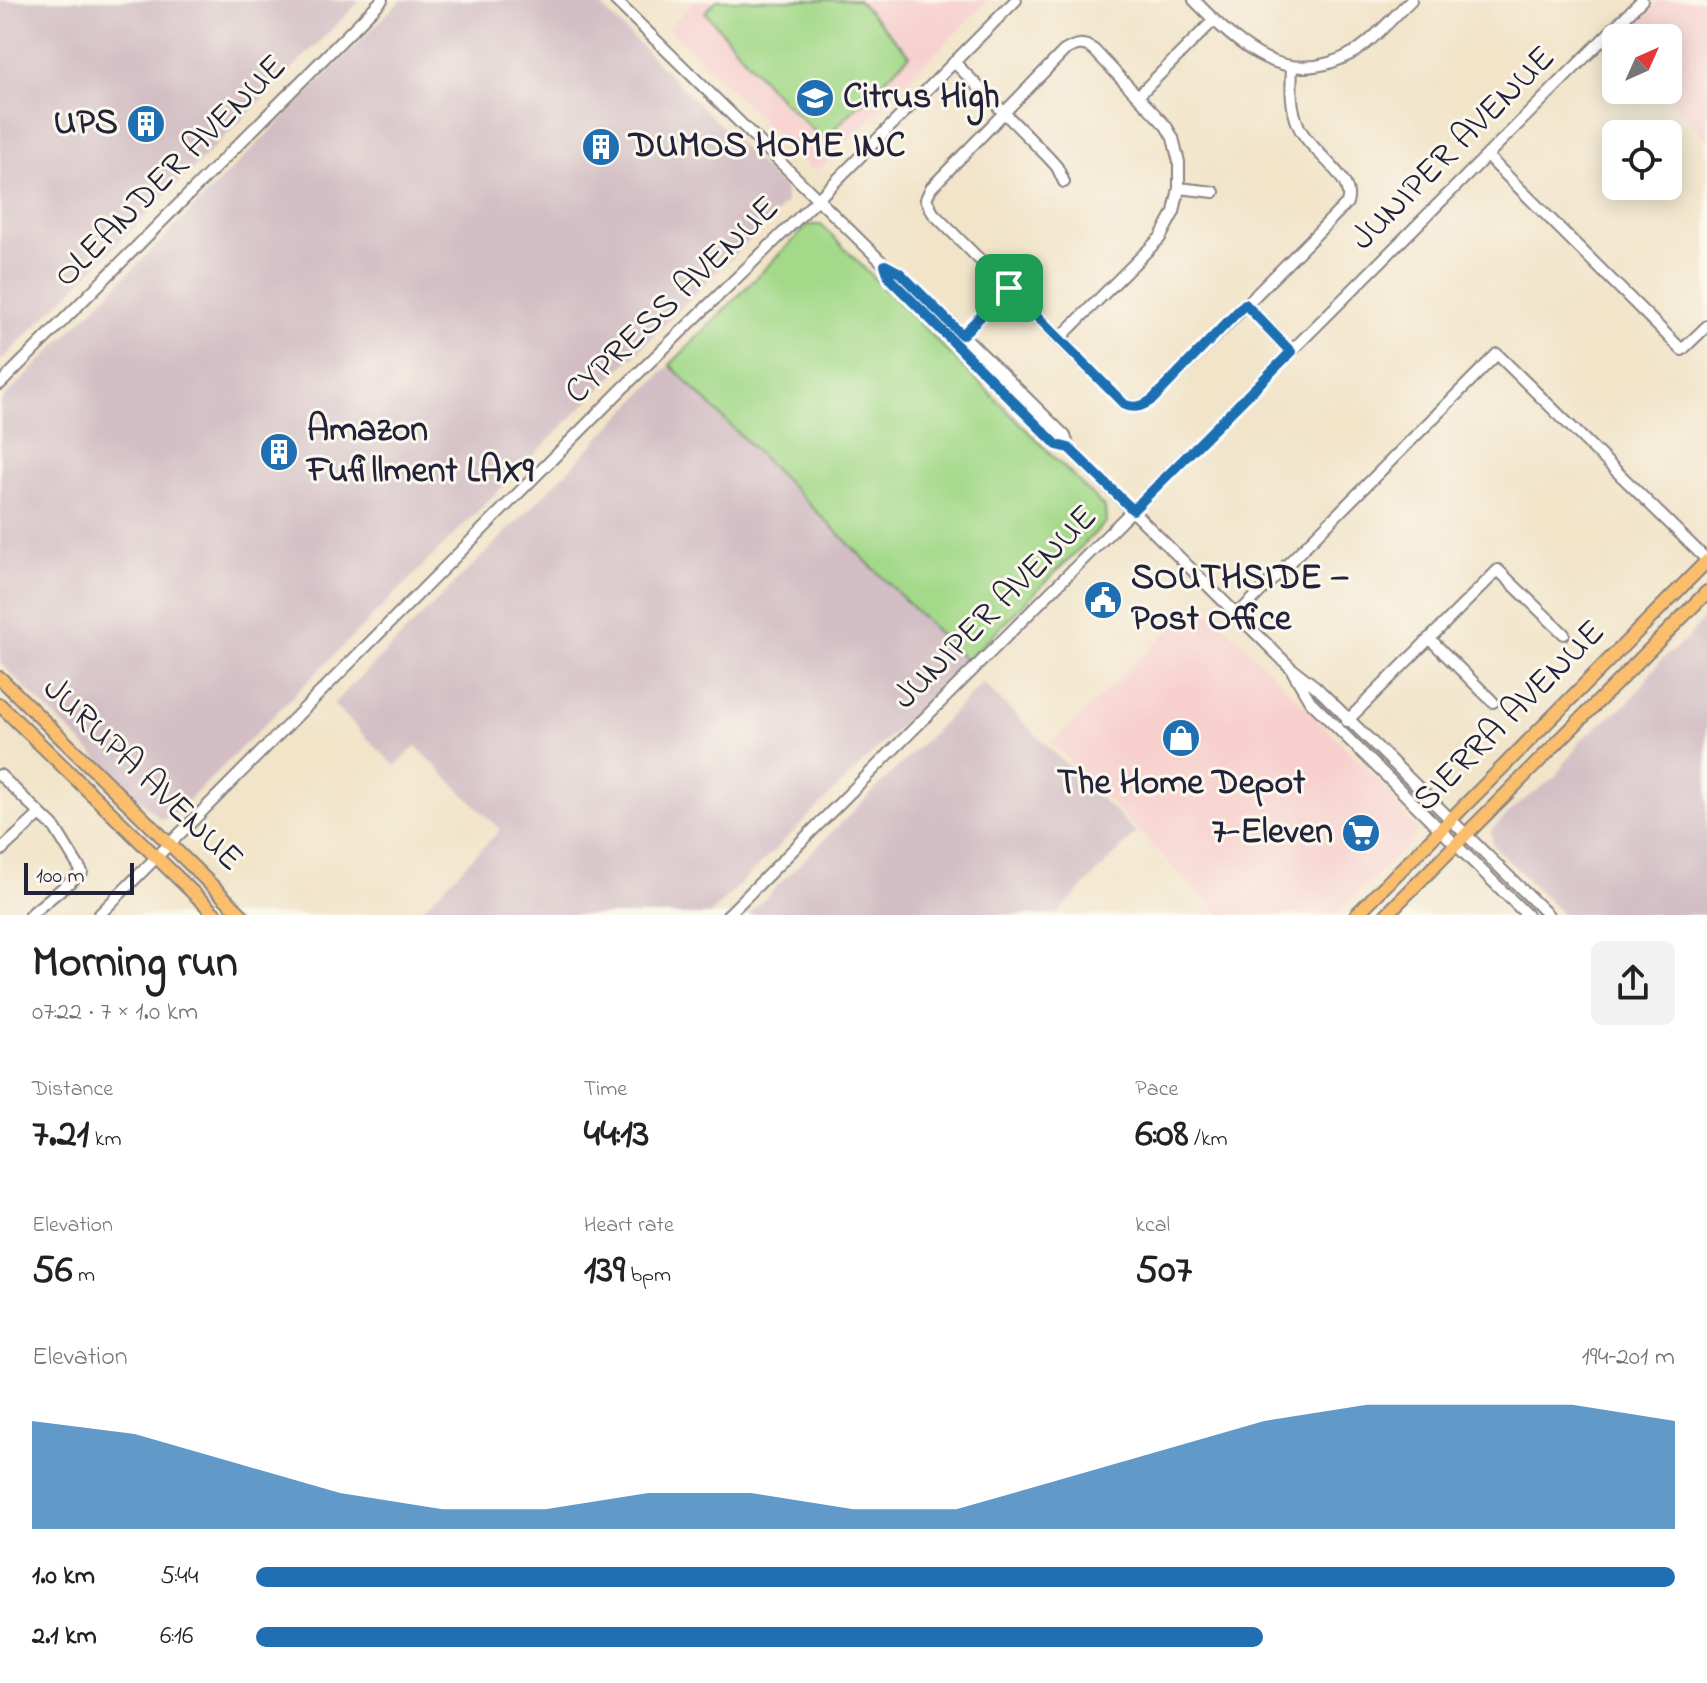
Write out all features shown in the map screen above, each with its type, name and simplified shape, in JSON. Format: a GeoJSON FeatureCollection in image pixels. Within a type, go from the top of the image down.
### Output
{"type":"FeatureCollection","features":[{"type":"Feature","properties":{"kind":"main road","name":"SIERRA AVENUE"},"geometry":{"type":"LineString","coordinates":[[1356,915],[1707,560]]}},
{"type":"Feature","properties":{"kind":"main road","name":"SIERRA AVENUE"},"geometry":{"type":"LineString","coordinates":[[1386,915],[1707,592]]}},
{"type":"Feature","properties":{"kind":"main road","name":"JURUPA AVENUE"},"geometry":{"type":"LineString","coordinates":[[0,678],[242,915]]}},
{"type":"Feature","properties":{"kind":"main road","name":"JURUPA AVENUE"},"geometry":{"type":"LineString","coordinates":[[0,705],[216,915]]}},
{"type":"Feature","properties":{"kind":"street","name":"OLEANDER AVENUE"},"geometry":{"type":"LineString","coordinates":[[0,384],[382,0]]}},
{"type":"Feature","properties":{"kind":"street"},"geometry":{"type":"LineString","coordinates":[[615,0],[885,265],[900,273],[1065,436],[1069,448],[1290,667],[1316,687],[1548,915]]}},
{"type":"Feature","properties":{"kind":"street","name":"CYPRESS AVENUE"},"geometry":{"type":"LineString","coordinates":[[99,915],[622,389],[818,199],[1016,0]]}},
{"type":"Feature","properties":{"kind":"street"},"geometry":{"type":"LineString","coordinates":[[1194,0],[1236,42],[1251,52],[1292,66],[1319,65],[1357,50],[1411,0]]}},
{"type":"Feature","properties":{"kind":"street","name":"JUNIPER AVENUE"},"geometry":{"type":"LineString","coordinates":[[728,915],[1642,0]]}},
{"type":"Feature","properties":{"kind":"street"},"geometry":{"type":"LineString","coordinates":[[1139,95],[1214,20]]}},
{"type":"Feature","properties":{"kind":"street"},"geometry":{"type":"LineString","coordinates":[[1059,339],[1160,238],[1174,212],[1179,188],[1179,162],[1173,138],[1159,116],[1094,50],[1083,44],[1064,51],[931,188],[926,199],[933,213],[1009,288],[1059,339],[1125,405],[1138,407],[1153,399],[1347,203],[1349,191],[1343,179],[1314,150],[1299,126],[1292,99],[1292,66]]}},
{"type":"Feature","properties":{"kind":"street"},"geometry":{"type":"LineString","coordinates":[[954,62],[1057,167],[1064,182]]}},
{"type":"Feature","properties":{"kind":"street"},"geometry":{"type":"LineString","coordinates":[[1487,156],[1682,350],[1707,326]]}},
{"type":"Feature","properties":{"kind":"street"},"geometry":{"type":"LineString","coordinates":[[1179,188],[1214,192]]}},
{"type":"Feature","properties":{"kind":"street"},"geometry":{"type":"LineString","coordinates":[[885,265],[890,279],[902,292],[1057,445],[1069,448]]}},
{"type":"Feature","properties":{"kind":"street"},"geometry":{"type":"LineString","coordinates":[[962,335],[1009,288]]}},
{"type":"Feature","properties":{"kind":"street"},"geometry":{"type":"LineString","coordinates":[[1245,304],[1291,352]]}},
{"type":"Feature","properties":{"kind":"street"},"geometry":{"type":"LineString","coordinates":[[1238,614],[1497,354],[1707,560]]}},
{"type":"Feature","properties":{"kind":"street"},"geometry":{"type":"LineString","coordinates":[[1339,729],[1498,570],[1564,634]]}},
{"type":"Feature","properties":{"kind":"street"},"geometry":{"type":"LineString","coordinates":[[1429,638],[1493,702]]}},
{"type":"Feature","properties":{"kind":"street"},"geometry":{"type":"LineString","coordinates":[[1290,667],[1310,701],[1527,915]]}},
{"type":"Feature","properties":{"kind":"street"},"geometry":{"type":"LineString","coordinates":[[0,775],[61,837],[82,872],[30,915]]}},
{"type":"Feature","properties":{"kind":"street"},"geometry":{"type":"LineString","coordinates":[[0,851],[40,814]]}},
{"type":"Feature","properties":{"kind":"shaded area","name":"UPS"},"geometry":{"type":"Polygon","coordinates":[[[0,0],[361,0],[0,362],[0,0]]]}},
{"type":"Feature","properties":{"kind":"shaded area"},"geometry":{"type":"Polygon","coordinates":[[[401,0],[595,0],[785,190],[786,203],[172,817],[160,819],[0,663],[0,402],[401,0]]]}},
{"type":"Feature","properties":{"kind":"shaded area","name":"Citrus High"},"geometry":{"type":"Polygon","coordinates":[[[696,0],[988,0],[820,169],[810,168],[668,28],[696,0]]]}},
{"type":"Feature","properties":{"kind":"shaded area"},"geometry":{"type":"Polygon","coordinates":[[[1661,0],[1707,0],[1707,139],[1673,104],[1682,104],[1682,24],[1636,24],[1661,0]]]}},
{"type":"Feature","properties":{"kind":"shaded area"},"geometry":{"type":"Polygon","coordinates":[[[670,365],[966,661],[709,915],[416,915],[500,830],[416,746],[395,766],[333,704],[670,365]]]}},
{"type":"Feature","properties":{"kind":"shaded area"},"geometry":{"type":"Polygon","coordinates":[[[1200,601],[1391,793],[1399,809],[1417,829],[1413,841],[1334,915],[1220,915],[1052,743],[1200,601]]]}},
{"type":"Feature","properties":{"kind":"shaded area"},"geometry":{"type":"Polygon","coordinates":[[[1707,614],[1707,915],[1563,915],[1493,845],[1491,831],[1516,806],[1555,777],[1582,739],[1630,701],[1661,660],[1686,640],[1707,614]]]}},
{"type":"Feature","properties":{"kind":"shaded area"},"geometry":{"type":"Polygon","coordinates":[[[983,683],[1136,833],[1056,915],[748,915],[983,683]]]}},
{"type":"Feature","properties":{"kind":"green space"},"geometry":{"type":"Polygon","coordinates":[[[717,0],[858,0],[910,55],[823,140],[771,89],[705,12],[717,0]]]}},
{"type":"Feature","properties":{"kind":"green space"},"geometry":{"type":"Polygon","coordinates":[[[808,225],[821,225],[1105,508],[1106,522],[966,661],[670,365],[808,225]]]}},
{"type":"Feature","properties":{"kind":"place","name":"Citrus High"},"geometry":{"type":"Point","coordinates":[815,98]}},
{"type":"Feature","properties":{"kind":"place","name":"UPS"},"geometry":{"type":"Point","coordinates":[146,124]}},
{"type":"Feature","properties":{"kind":"place","name":"DUMOS HOME INC"},"geometry":{"type":"Point","coordinates":[601,147]}},
{"type":"Feature","properties":{"kind":"place","name":"Amazon Fufillment LAX9"},"geometry":{"type":"Point","coordinates":[279,452]}},
{"type":"Feature","properties":{"kind":"place","name":"SOUTHSIDE — Post Office"},"geometry":{"type":"Point","coordinates":[1103,600]}},
{"type":"Feature","properties":{"kind":"place","name":"The Home Depot"},"geometry":{"type":"Point","coordinates":[1181,738]}},
{"type":"Feature","properties":{"kind":"place","name":"7-Eleven"},"geometry":{"type":"Point","coordinates":[1361,833]}},
{"type":"Feature","properties":{"kind":"route"},"geometry":{"type":"LineString","coordinates":[[885,265],[900,273],[962,335],[1009,288],[1125,405],[1132,407],[1153,399],[1245,304],[1291,352],[1133,510],[1069,448],[1057,445],[890,279],[885,265]]}}]}
